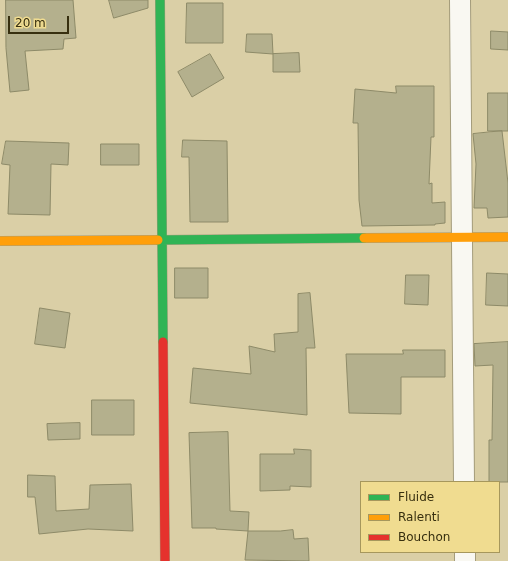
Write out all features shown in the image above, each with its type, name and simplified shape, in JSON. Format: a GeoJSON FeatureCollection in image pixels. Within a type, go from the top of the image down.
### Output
{"type":"FeatureCollection","features":[{"type":"Feature","properties":{"kind":"street"},"geometry":{"type":"LineString","coordinates":[[160,0],[165,561]]}},
{"type":"Feature","properties":{"kind":"street"},"geometry":{"type":"LineString","coordinates":[[460,0],[464,481]]}},
{"type":"Feature","properties":{"kind":"street"},"geometry":{"type":"LineString","coordinates":[[0,241],[508,237]]}},
{"type":"Feature","properties":{"kind":"building"},"geometry":{"type":"Polygon","coordinates":[[[6,0],[73,0],[76,38],[64,39],[63,49],[25,51],[29,90],[10,92],[6,48],[6,0]]]}},
{"type":"Feature","properties":{"kind":"building"},"geometry":{"type":"Polygon","coordinates":[[[109,0],[148,0],[148,8],[114,18],[109,0]]]}},
{"type":"Feature","properties":{"kind":"building"},"geometry":{"type":"Polygon","coordinates":[[[187,3],[223,3],[223,43],[186,43],[187,3]]]}},
{"type":"Feature","properties":{"kind":"building"},"geometry":{"type":"Polygon","coordinates":[[[491,31],[508,32],[508,50],[491,49],[491,31]]]}},
{"type":"Feature","properties":{"kind":"building"},"geometry":{"type":"Polygon","coordinates":[[[247,34],[272,34],[273,54],[246,52],[247,34]]]}},
{"type":"Feature","properties":{"kind":"building"},"geometry":{"type":"Polygon","coordinates":[[[299,53],[300,72],[273,72],[273,54],[299,53]]]}},
{"type":"Feature","properties":{"kind":"building"},"geometry":{"type":"Polygon","coordinates":[[[210,54],[224,78],[192,97],[178,72],[210,54]]]}},
{"type":"Feature","properties":{"kind":"building"},"geometry":{"type":"Polygon","coordinates":[[[396,86],[434,86],[434,137],[431,137],[429,184],[432,183],[432,203],[445,202],[445,223],[435,225],[362,226],[359,200],[358,123],[353,123],[355,89],[396,93],[396,86]]]}},
{"type":"Feature","properties":{"kind":"building"},"geometry":{"type":"Polygon","coordinates":[[[488,93],[508,93],[508,131],[488,131],[488,93]]]}},
{"type":"Feature","properties":{"kind":"building"},"geometry":{"type":"Polygon","coordinates":[[[502,131],[508,183],[508,217],[488,218],[487,208],[474,208],[476,164],[473,134],[502,131]]]}},
{"type":"Feature","properties":{"kind":"building"},"geometry":{"type":"Polygon","coordinates":[[[183,140],[227,141],[228,222],[190,222],[189,157],[182,157],[183,140]]]}},
{"type":"Feature","properties":{"kind":"building"},"geometry":{"type":"Polygon","coordinates":[[[6,141],[69,143],[68,165],[51,164],[50,215],[8,214],[10,165],[2,164],[6,141]]]}},
{"type":"Feature","properties":{"kind":"building"},"geometry":{"type":"Polygon","coordinates":[[[101,144],[139,144],[139,165],[101,165],[101,144]]]}},
{"type":"Feature","properties":{"kind":"building"},"geometry":{"type":"Polygon","coordinates":[[[175,268],[208,268],[208,298],[175,298],[175,268]]]}},
{"type":"Feature","properties":{"kind":"building"},"geometry":{"type":"Polygon","coordinates":[[[487,273],[508,274],[508,306],[486,305],[487,273]]]}},
{"type":"Feature","properties":{"kind":"building"},"geometry":{"type":"Polygon","coordinates":[[[406,275],[429,275],[428,305],[405,304],[406,275]]]}},
{"type":"Feature","properties":{"kind":"building"},"geometry":{"type":"Polygon","coordinates":[[[310,293],[315,348],[306,348],[307,415],[190,403],[193,368],[251,374],[249,346],[275,352],[274,334],[298,332],[298,294],[310,293]]]}},
{"type":"Feature","properties":{"kind":"building"},"geometry":{"type":"Polygon","coordinates":[[[40,308],[70,313],[65,348],[35,344],[40,308]]]}},
{"type":"Feature","properties":{"kind":"building"},"geometry":{"type":"Polygon","coordinates":[[[508,342],[508,482],[489,481],[489,440],[492,440],[493,365],[475,366],[474,344],[508,342]]]}},
{"type":"Feature","properties":{"kind":"building"},"geometry":{"type":"Polygon","coordinates":[[[403,350],[445,350],[445,377],[401,377],[401,414],[349,413],[346,354],[403,354],[403,350]]]}},
{"type":"Feature","properties":{"kind":"building"},"geometry":{"type":"Polygon","coordinates":[[[92,400],[134,400],[134,435],[92,435],[92,400]]]}},
{"type":"Feature","properties":{"kind":"building"},"geometry":{"type":"Polygon","coordinates":[[[80,423],[80,439],[48,440],[47,424],[80,423]]]}},
{"type":"Feature","properties":{"kind":"building"},"geometry":{"type":"Polygon","coordinates":[[[228,432],[230,511],[249,512],[248,531],[216,528],[192,528],[189,433],[228,432]]]}},
{"type":"Feature","properties":{"kind":"building"},"geometry":{"type":"Polygon","coordinates":[[[294,449],[311,450],[311,487],[290,486],[290,490],[260,491],[260,454],[294,454],[294,449]]]}},
{"type":"Feature","properties":{"kind":"building"},"geometry":{"type":"Polygon","coordinates":[[[28,475],[55,476],[56,511],[89,509],[90,485],[131,484],[133,531],[88,529],[39,534],[35,497],[28,497],[28,475]]]}},
{"type":"Feature","properties":{"kind":"building"},"geometry":{"type":"Polygon","coordinates":[[[293,530],[294,539],[308,538],[309,561],[245,560],[248,531],[293,530]]]}},
{"type":"Feature","properties":{"kind":"traffic: fast"},"geometry":{"type":"LineString","coordinates":[[160,0],[163,342]]}},
{"type":"Feature","properties":{"kind":"traffic: fast"},"geometry":{"type":"LineString","coordinates":[[158,240],[364,238]]}},
{"type":"Feature","properties":{"kind":"traffic: slow"},"geometry":{"type":"LineString","coordinates":[[364,238],[508,237]]}},
{"type":"Feature","properties":{"kind":"traffic: slow"},"geometry":{"type":"LineString","coordinates":[[0,241],[158,240]]}},
{"type":"Feature","properties":{"kind":"traffic: jam"},"geometry":{"type":"LineString","coordinates":[[163,342],[165,561]]}}]}
